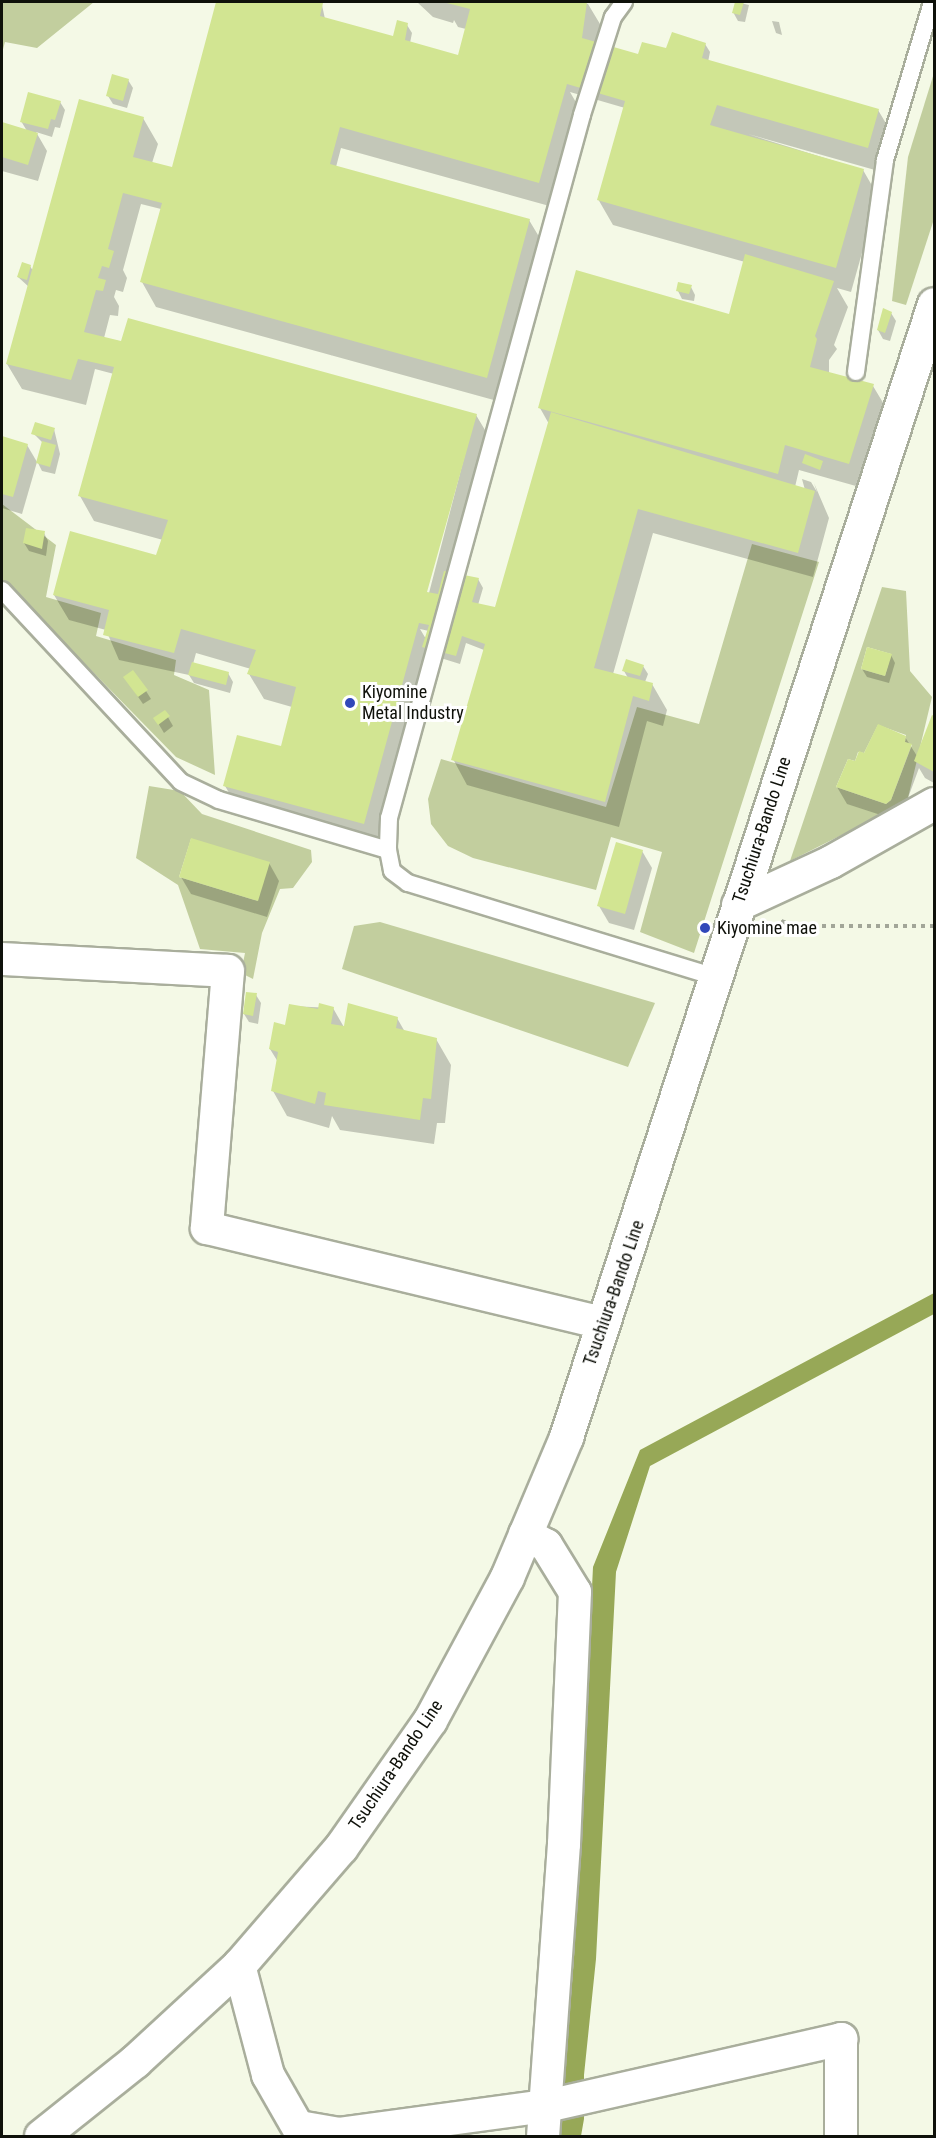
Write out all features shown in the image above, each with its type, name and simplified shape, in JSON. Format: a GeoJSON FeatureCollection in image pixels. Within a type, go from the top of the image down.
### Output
{"type":"FeatureCollection","features":[{"type":"Feature","properties":{"kind":"main road","name":"Tsuchiura-Bando Line"},"geometry":{"type":"LineString","coordinates":[[41,2136],[135,2061],[239,1965],[341,1847],[430,1720],[507,1576],[566,1437],[934,304]]}},
{"type":"Feature","properties":{"kind":"street"},"geometry":{"type":"LineString","coordinates":[[738,905],[831,862],[934,804]]}},
{"type":"Feature","properties":{"kind":"street"},"geometry":{"type":"LineString","coordinates":[[2,958],[228,971],[207,1228],[604,1323]]}},
{"type":"Feature","properties":{"kind":"street"},"geometry":{"type":"LineString","coordinates":[[525,1534],[546,1545],[575,1592],[564,1844],[547,2106],[543,2136]]}},
{"type":"Feature","properties":{"kind":"street"},"geometry":{"type":"LineString","coordinates":[[239,1965],[268,2075],[301,2132],[339,2134],[547,2106],[841,2038],[841,2136]]}},
{"type":"Feature","properties":{"kind":"lane"},"geometry":{"type":"LineString","coordinates":[[624,2],[613,17],[582,115],[388,818],[388,850],[392,872],[408,883],[716,977]]}},
{"type":"Feature","properties":{"kind":"lane"},"geometry":{"type":"LineString","coordinates":[[856,372],[885,160],[932,2]]}},
{"type":"Feature","properties":{"kind":"lane"},"geometry":{"type":"LineString","coordinates":[[2,590],[181,782],[219,800],[388,850]]}},
{"type":"Feature","properties":{"kind":"path"},"geometry":{"type":"LineString","coordinates":[[738,905],[795,926],[934,926]]}},
{"type":"Feature","properties":{"kind":"shaded area"},"geometry":{"type":"Polygon","coordinates":[[[2,2],[94,2],[37,48],[5,42],[2,53],[2,2]]]}},
{"type":"Feature","properties":{"kind":"shaded area"},"geometry":{"type":"Polygon","coordinates":[[[934,73],[934,219],[906,305],[892,301],[908,157],[934,73]]]}},
{"type":"Feature","properties":{"kind":"shaded area"},"geometry":{"type":"Polygon","coordinates":[[[2,504],[56,545],[46,597],[101,613],[96,636],[176,660],[174,675],[209,690],[215,775],[176,757],[2,579],[2,504]]]}},
{"type":"Feature","properties":{"kind":"shaded area"},"geometry":{"type":"Polygon","coordinates":[[[752,544],[819,562],[694,953],[640,932],[662,852],[611,837],[596,890],[473,858],[448,846],[431,824],[428,799],[441,759],[606,807],[637,707],[699,724],[752,544]]]}},
{"type":"Feature","properties":{"kind":"shaded area"},"geometry":{"type":"Polygon","coordinates":[[[882,587],[906,591],[910,671],[932,697],[907,802],[790,861],[882,587]],[[867,647],[861,669],[885,676],[891,654],[867,647]],[[878,725],[864,753],[858,752],[855,761],[848,759],[836,787],[886,804],[891,800],[912,745],[905,742],[906,735],[878,725]]]}},
{"type":"Feature","properties":{"kind":"shaded area"},"geometry":{"type":"Polygon","coordinates":[[[149,786],[180,791],[202,814],[311,850],[312,862],[293,888],[280,889],[262,933],[253,979],[241,973],[245,953],[200,949],[178,885],[136,858],[149,786]],[[191,839],[179,877],[258,901],[191,839]]]}},
{"type":"Feature","properties":{"kind":"shaded area"},"geometry":{"type":"Polygon","coordinates":[[[380,922],[655,1003],[628,1067],[342,969],[354,926],[380,922]]]}},
{"type":"Feature","properties":{"kind":"shaded area"},"geometry":{"type":"Polygon","coordinates":[[[934,1293],[934,1314],[650,1466],[616,1572],[596,1959],[584,2075],[584,2119],[581,2136],[560,2136],[574,1957],[593,1567],[640,1450],[934,1293]]]}},
{"type":"Feature","properties":{"kind":"building"},"geometry":{"type":"Polygon","coordinates":[[[216,2],[323,3],[320,16],[393,36],[397,20],[408,23],[405,40],[458,55],[470,9],[443,2],[587,2],[582,38],[638,54],[642,42],[666,48],[672,32],[706,43],[702,58],[879,109],[868,148],[717,105],[710,125],[864,169],[836,268],[597,200],[625,101],[567,84],[539,183],[340,127],[330,164],[530,219],[487,378],[140,282],[162,203],[123,193],[108,249],[114,251],[109,268],[102,266],[98,278],[106,280],[103,291],[96,290],[84,332],[121,341],[128,318],[477,414],[427,592],[438,594],[444,571],[479,578],[472,602],[495,607],[551,412],[815,491],[798,553],[638,509],[594,668],[653,683],[649,701],[633,696],[605,802],[451,760],[485,644],[462,636],[456,656],[422,647],[429,625],[419,623],[364,824],[223,786],[237,735],[281,746],[296,687],[247,674],[256,650],[181,629],[174,653],[103,635],[109,610],[53,595],[70,531],[156,555],[168,520],[78,496],[114,367],[78,359],[71,380],[6,364],[79,99],[144,117],[133,157],[172,167],[216,2]]]}},
{"type":"Feature","properties":{"kind":"building"},"geometry":{"type":"Polygon","coordinates":[[[735,2],[744,2],[740,15],[732,13],[735,2]]]}},
{"type":"Feature","properties":{"kind":"building"},"geometry":{"type":"Polygon","coordinates":[[[112,74],[129,79],[123,101],[106,96],[112,74]]]}},
{"type":"Feature","properties":{"kind":"building"},"geometry":{"type":"Polygon","coordinates":[[[28,92],[61,101],[55,120],[51,119],[48,129],[20,122],[28,92]]]}},
{"type":"Feature","properties":{"kind":"building"},"geometry":{"type":"Polygon","coordinates":[[[2,122],[38,133],[28,165],[2,157],[2,122]]]}},
{"type":"Feature","properties":{"kind":"building"},"geometry":{"type":"Polygon","coordinates":[[[745,254],[834,281],[815,336],[817,339],[810,367],[874,384],[849,464],[785,445],[778,474],[538,408],[576,270],[729,314],[745,254]]]}},
{"type":"Feature","properties":{"kind":"building"},"geometry":{"type":"Polygon","coordinates":[[[22,262],[31,265],[27,280],[17,277],[22,262]]]}},
{"type":"Feature","properties":{"kind":"building"},"geometry":{"type":"Polygon","coordinates":[[[678,282],[692,285],[689,294],[676,291],[678,282]]]}},
{"type":"Feature","properties":{"kind":"building"},"geometry":{"type":"Polygon","coordinates":[[[883,308],[892,312],[885,333],[877,330],[883,308]]]}},
{"type":"Feature","properties":{"kind":"building"},"geometry":{"type":"Polygon","coordinates":[[[35,422],[55,428],[51,440],[31,434],[35,422]]]}},
{"type":"Feature","properties":{"kind":"building"},"geometry":{"type":"Polygon","coordinates":[[[2,436],[28,444],[13,497],[2,494],[2,436]]]}},
{"type":"Feature","properties":{"kind":"building"},"geometry":{"type":"Polygon","coordinates":[[[42,441],[56,445],[50,467],[36,463],[42,441]]]}},
{"type":"Feature","properties":{"kind":"building"},"geometry":{"type":"Polygon","coordinates":[[[805,454],[823,461],[820,470],[802,463],[805,454]]]}},
{"type":"Feature","properties":{"kind":"building"},"geometry":{"type":"Polygon","coordinates":[[[26,528],[45,531],[42,549],[23,543],[26,528]]]}},
{"type":"Feature","properties":{"kind":"building"},"geometry":{"type":"Polygon","coordinates":[[[867,647],[892,654],[885,676],[861,669],[867,647]]]}},
{"type":"Feature","properties":{"kind":"building"},"geometry":{"type":"Polygon","coordinates":[[[626,659],[644,665],[640,676],[622,671],[626,659]]]}},
{"type":"Feature","properties":{"kind":"building"},"geometry":{"type":"Polygon","coordinates":[[[192,662],[229,672],[226,685],[188,675],[192,662]]]}},
{"type":"Feature","properties":{"kind":"building"},"geometry":{"type":"Polygon","coordinates":[[[133,670],[148,690],[138,697],[123,677],[133,670]]]}},
{"type":"Feature","properties":{"kind":"building"},"geometry":{"type":"Polygon","coordinates":[[[165,710],[170,716],[158,725],[153,718],[165,710]]]}},
{"type":"Feature","properties":{"kind":"building"},"geometry":{"type":"Polygon","coordinates":[[[932,715],[934,716],[934,772],[914,761],[932,715]]]}},
{"type":"Feature","properties":{"kind":"building"},"geometry":{"type":"Polygon","coordinates":[[[878,724],[906,736],[905,742],[912,744],[891,800],[886,804],[836,787],[848,759],[855,761],[859,751],[864,753],[878,724]]]}},
{"type":"Feature","properties":{"kind":"building"},"geometry":{"type":"Polygon","coordinates":[[[191,838],[270,862],[258,901],[179,877],[191,838]]]}},
{"type":"Feature","properties":{"kind":"building"},"geometry":{"type":"Polygon","coordinates":[[[616,842],[643,850],[625,914],[597,906],[616,842]]]}},
{"type":"Feature","properties":{"kind":"building"},"geometry":{"type":"Polygon","coordinates":[[[246,992],[257,993],[253,1016],[243,1014],[246,992]]]}},
{"type":"Feature","properties":{"kind":"building"},"geometry":{"type":"Polygon","coordinates":[[[319,1003],[334,1007],[331,1024],[344,1026],[348,1003],[398,1017],[396,1028],[437,1038],[431,1099],[423,1098],[420,1120],[324,1105],[326,1093],[318,1091],[315,1104],[271,1091],[278,1052],[269,1049],[274,1022],[285,1025],[289,1004],[318,1009],[319,1003]]]}},
{"type":"Feature","properties":{"kind":"place","name":"Kiyomine Metal Industry"},"geometry":{"type":"Point","coordinates":[350,703]}},
{"type":"Feature","properties":{"kind":"place","name":"Kiyomine mae"},"geometry":{"type":"Point","coordinates":[705,928]}}]}
